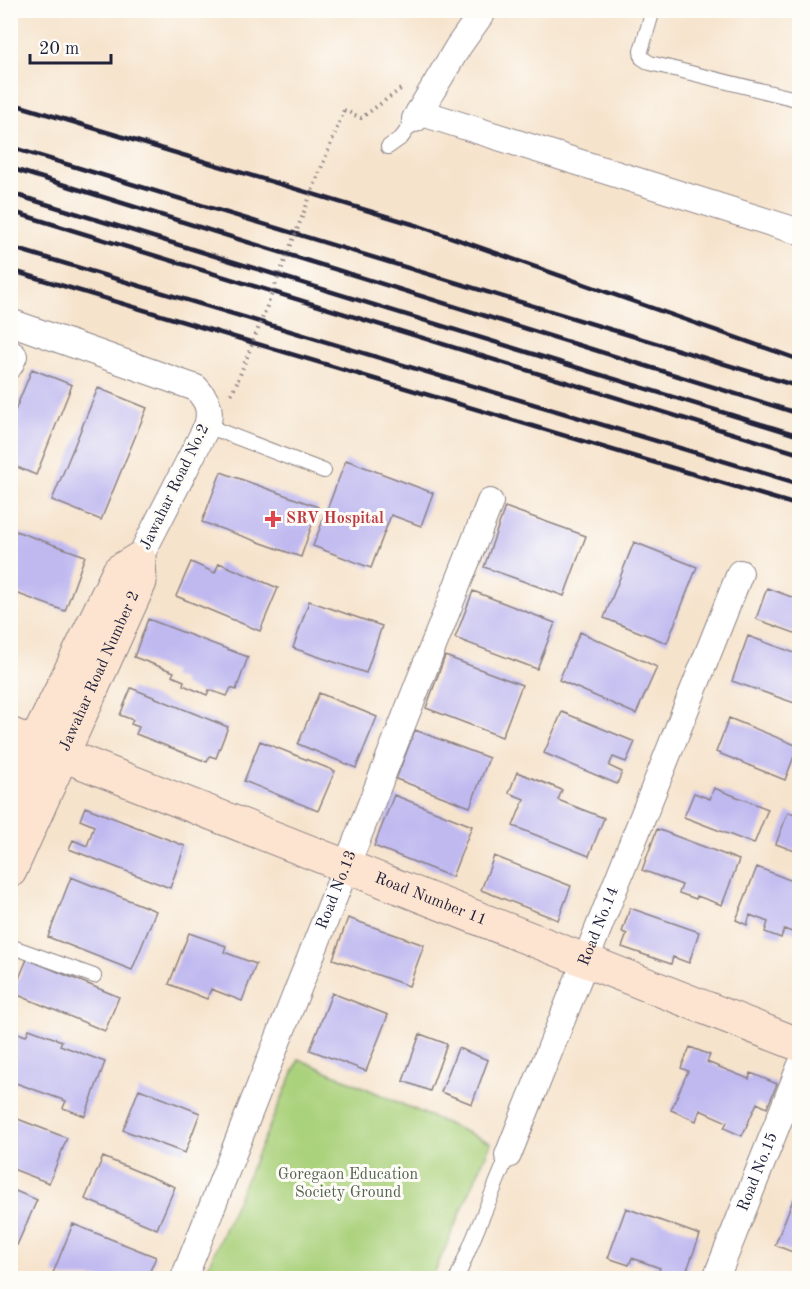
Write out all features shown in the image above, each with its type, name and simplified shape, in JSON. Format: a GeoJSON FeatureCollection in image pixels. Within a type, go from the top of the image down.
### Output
{"type":"FeatureCollection","features":[{"type":"Feature","properties":{"kind":"street"},"geometry":{"type":"LineString","coordinates":[[484,10],[458,47],[417,115],[800,232]]}},
{"type":"Feature","properties":{"kind":"street"},"geometry":{"type":"LineString","coordinates":[[13,330],[196,388],[206,399],[209,420]]}},
{"type":"Feature","properties":{"kind":"street"},"geometry":{"type":"LineString","coordinates":[[10,353],[14,356],[10,365]]}},
{"type":"Feature","properties":{"kind":"street","name":"Jawahar Road No.2"},"geometry":{"type":"LineString","coordinates":[[139,559],[209,420]]}},
{"type":"Feature","properties":{"kind":"street","name":"Road No.13"},"geometry":{"type":"LineString","coordinates":[[184,1278],[490,502]]}},
{"type":"Feature","properties":{"kind":"street","name":"Jawahar Road Number 2"},"geometry":{"type":"LineString","coordinates":[[10,802],[120,571],[139,559]]}},
{"type":"Feature","properties":{"kind":"street","name":"Road No.14"},"geometry":{"type":"LineString","coordinates":[[508,1155],[740,573]]}},
{"type":"Feature","properties":{"kind":"street","name":"Jawahar Road Number 2"},"geometry":{"type":"LineString","coordinates":[[10,871],[36,744]]}},
{"type":"Feature","properties":{"kind":"street","name":"Road Number 11"},"geometry":{"type":"LineString","coordinates":[[36,744],[800,1045]]}},
{"type":"Feature","properties":{"kind":"street","name":"Road No.15"},"geometry":{"type":"LineString","coordinates":[[716,1278],[800,1067]]}},
{"type":"Feature","properties":{"kind":"lane"},"geometry":{"type":"LineString","coordinates":[[654,10],[641,51],[642,58],[650,63],[800,100]]}},
{"type":"Feature","properties":{"kind":"lane"},"geometry":{"type":"LineString","coordinates":[[388,147],[402,137],[417,115]]}},
{"type":"Feature","properties":{"kind":"lane"},"geometry":{"type":"LineString","coordinates":[[209,420],[324,471]]}},
{"type":"Feature","properties":{"kind":"lane"},"geometry":{"type":"LineString","coordinates":[[10,946],[94,976]]}},
{"type":"Feature","properties":{"kind":"lane","name":"Road No.14"},"geometry":{"type":"LineString","coordinates":[[457,1278],[508,1155]]}},
{"type":"Feature","properties":{"kind":"path"},"geometry":{"type":"LineString","coordinates":[[238,380],[344,110]]}},
{"type":"Feature","properties":{"kind":"green space","name":"Goregaon Education Society Ground"},"geometry":{"type":"Polygon","coordinates":[[[299,1059],[491,1143],[432,1278],[203,1278],[299,1059]]]}},
{"type":"Feature","properties":{"kind":"building"},"geometry":{"type":"Polygon","coordinates":[[[32,369],[72,385],[36,475],[10,464],[10,423],[32,369]]]}},
{"type":"Feature","properties":{"kind":"building"},"geometry":{"type":"Polygon","coordinates":[[[98,388],[147,408],[101,520],[52,500],[98,388]]]}},
{"type":"Feature","properties":{"kind":"building"},"geometry":{"type":"Polygon","coordinates":[[[346,460],[433,493],[421,526],[391,515],[371,568],[313,546],[346,460]]]}},
{"type":"Feature","properties":{"kind":"building"},"geometry":{"type":"Polygon","coordinates":[[[221,472],[318,507],[301,557],[202,522],[221,472]]]}},
{"type":"Feature","properties":{"kind":"building"},"geometry":{"type":"Polygon","coordinates":[[[505,507],[586,536],[564,596],[484,567],[505,507]]]}},
{"type":"Feature","properties":{"kind":"building"},"geometry":{"type":"Polygon","coordinates":[[[10,529],[85,556],[65,611],[10,591],[10,529]]]}},
{"type":"Feature","properties":{"kind":"building"},"geometry":{"type":"Polygon","coordinates":[[[634,542],[697,567],[667,643],[604,618],[634,542]]]}},
{"type":"Feature","properties":{"kind":"building"},"geometry":{"type":"Polygon","coordinates":[[[191,562],[215,573],[219,563],[278,588],[260,631],[176,596],[191,562]]]}},
{"type":"Feature","properties":{"kind":"building"},"geometry":{"type":"Polygon","coordinates":[[[767,588],[800,600],[800,635],[756,619],[767,588]]]}},
{"type":"Feature","properties":{"kind":"building"},"geometry":{"type":"Polygon","coordinates":[[[473,591],[555,623],[537,669],[455,638],[473,591]]]}},
{"type":"Feature","properties":{"kind":"building"},"geometry":{"type":"Polygon","coordinates":[[[309,601],[382,626],[366,673],[293,648],[309,601]]]}},
{"type":"Feature","properties":{"kind":"building"},"geometry":{"type":"Polygon","coordinates":[[[148,619],[248,657],[236,690],[231,688],[227,696],[209,690],[207,695],[183,685],[184,681],[172,676],[174,672],[134,657],[148,619]]]}},
{"type":"Feature","properties":{"kind":"building"},"geometry":{"type":"Polygon","coordinates":[[[580,632],[657,667],[636,714],[559,680],[580,632]]]}},
{"type":"Feature","properties":{"kind":"building"},"geometry":{"type":"Polygon","coordinates":[[[748,636],[800,655],[800,705],[732,681],[748,636]]]}},
{"type":"Feature","properties":{"kind":"building"},"geometry":{"type":"Polygon","coordinates":[[[445,656],[522,685],[502,737],[426,708],[445,656]]]}},
{"type":"Feature","properties":{"kind":"building"},"geometry":{"type":"Polygon","coordinates":[[[131,688],[228,727],[216,758],[210,756],[207,762],[136,734],[139,727],[131,724],[133,720],[120,715],[131,688]]]}},
{"type":"Feature","properties":{"kind":"building"},"geometry":{"type":"Polygon","coordinates":[[[319,693],[377,717],[356,768],[298,744],[319,693]]]}},
{"type":"Feature","properties":{"kind":"building"},"geometry":{"type":"Polygon","coordinates":[[[562,712],[635,742],[626,762],[613,757],[609,766],[622,772],[617,784],[544,753],[562,712]]]}},
{"type":"Feature","properties":{"kind":"building"},"geometry":{"type":"Polygon","coordinates":[[[729,718],[798,746],[785,780],[716,752],[729,718]]]}},
{"type":"Feature","properties":{"kind":"building"},"geometry":{"type":"Polygon","coordinates":[[[415,730],[489,758],[470,807],[396,779],[415,730]]]}},
{"type":"Feature","properties":{"kind":"building"},"geometry":{"type":"Polygon","coordinates":[[[260,741],[335,771],[318,811],[244,781],[260,741]]]}},
{"type":"Feature","properties":{"kind":"building"},"geometry":{"type":"Polygon","coordinates":[[[517,772],[562,790],[558,800],[604,818],[589,856],[513,826],[524,799],[509,793],[517,772]]]}},
{"type":"Feature","properties":{"kind":"building"},"geometry":{"type":"Polygon","coordinates":[[[714,788],[768,809],[754,844],[684,817],[694,793],[710,799],[714,788]]]}},
{"type":"Feature","properties":{"kind":"building"},"geometry":{"type":"Polygon","coordinates":[[[394,795],[472,826],[452,877],[374,846],[394,795]]]}},
{"type":"Feature","properties":{"kind":"building"},"geometry":{"type":"Polygon","coordinates":[[[85,807],[185,846],[170,888],[69,849],[73,840],[87,846],[94,826],[80,820],[85,807]]]}},
{"type":"Feature","properties":{"kind":"building"},"geometry":{"type":"Polygon","coordinates":[[[788,812],[800,816],[800,853],[776,844],[788,812]]]}},
{"type":"Feature","properties":{"kind":"building"},"geometry":{"type":"Polygon","coordinates":[[[657,829],[739,860],[722,905],[697,896],[696,899],[679,893],[682,885],[642,870],[657,829]]]}},
{"type":"Feature","properties":{"kind":"building"},"geometry":{"type":"Polygon","coordinates":[[[494,856],[571,886],[558,920],[481,890],[494,856]]]}},
{"type":"Feature","properties":{"kind":"building"},"geometry":{"type":"Polygon","coordinates":[[[757,867],[800,884],[800,935],[784,929],[781,938],[765,932],[768,922],[750,915],[747,925],[736,920],[757,867]]]}},
{"type":"Feature","properties":{"kind":"building"},"geometry":{"type":"Polygon","coordinates":[[[71,877],[156,911],[132,970],[48,937],[71,877]]]}},
{"type":"Feature","properties":{"kind":"building"},"geometry":{"type":"Polygon","coordinates":[[[630,908],[699,932],[689,963],[673,957],[671,964],[622,947],[627,934],[622,932],[630,908]]]}},
{"type":"Feature","properties":{"kind":"building"},"geometry":{"type":"Polygon","coordinates":[[[348,918],[424,945],[409,986],[333,959],[348,918]]]}},
{"type":"Feature","properties":{"kind":"building"},"geometry":{"type":"Polygon","coordinates":[[[189,933],[226,946],[224,952],[256,964],[242,1001],[211,989],[207,999],[169,984],[189,933]]]}},
{"type":"Feature","properties":{"kind":"building"},"geometry":{"type":"Polygon","coordinates":[[[27,959],[119,997],[105,1031],[13,993],[27,959]]]}},
{"type":"Feature","properties":{"kind":"building"},"geometry":{"type":"Polygon","coordinates":[[[332,993],[388,1015],[366,1071],[310,1050],[332,993]]]}},
{"type":"Feature","properties":{"kind":"building"},"geometry":{"type":"Polygon","coordinates":[[[29,1029],[62,1041],[60,1045],[105,1062],[85,1116],[63,1108],[66,1101],[10,1081],[10,1030],[26,1036],[29,1029]]]}},
{"type":"Feature","properties":{"kind":"building"},"geometry":{"type":"Polygon","coordinates":[[[420,1034],[447,1044],[430,1091],[403,1081],[420,1034]]]}},
{"type":"Feature","properties":{"kind":"building"},"geometry":{"type":"Polygon","coordinates":[[[690,1047],[710,1055],[707,1062],[749,1079],[751,1073],[777,1084],[767,1108],[757,1103],[742,1136],[724,1128],[727,1122],[700,1110],[696,1121],[671,1110],[688,1071],[681,1068],[690,1047]]]}},
{"type":"Feature","properties":{"kind":"building"},"geometry":{"type":"Polygon","coordinates":[[[458,1048],[488,1060],[472,1104],[441,1092],[458,1048]]]}},
{"type":"Feature","properties":{"kind":"building"},"geometry":{"type":"Polygon","coordinates":[[[139,1089],[200,1113],[185,1153],[123,1130],[139,1089]]]}},
{"type":"Feature","properties":{"kind":"building"},"geometry":{"type":"Polygon","coordinates":[[[10,1116],[67,1138],[49,1183],[10,1168],[10,1116]]]}},
{"type":"Feature","properties":{"kind":"building"},"geometry":{"type":"Polygon","coordinates":[[[103,1157],[175,1187],[157,1229],[85,1199],[103,1157]]]}},
{"type":"Feature","properties":{"kind":"building"},"geometry":{"type":"Polygon","coordinates":[[[13,1190],[37,1200],[17,1245],[10,1243],[10,1195],[13,1190]]]}},
{"type":"Feature","properties":{"kind":"building"},"geometry":{"type":"Polygon","coordinates":[[[793,1200],[800,1202],[800,1255],[775,1245],[793,1200]]]}},
{"type":"Feature","properties":{"kind":"building"},"geometry":{"type":"Polygon","coordinates":[[[626,1208],[700,1235],[684,1278],[666,1278],[657,1275],[660,1268],[632,1258],[629,1265],[608,1258],[626,1208]]]}},
{"type":"Feature","properties":{"kind":"building"},"geometry":{"type":"Polygon","coordinates":[[[73,1224],[156,1257],[147,1278],[66,1278],[53,1273],[73,1224]]]}},
{"type":"Feature","properties":{"kind":"railway"},"geometry":{"type":"LineString","coordinates":[[10,103],[419,226],[800,360]]}},
{"type":"Feature","properties":{"kind":"railway"},"geometry":{"type":"LineString","coordinates":[[10,147],[800,387]]}},
{"type":"Feature","properties":{"kind":"railway"},"geometry":{"type":"LineString","coordinates":[[10,168],[800,414]]}},
{"type":"Feature","properties":{"kind":"railway"},"geometry":{"type":"LineString","coordinates":[[10,193],[800,436]]}},
{"type":"Feature","properties":{"kind":"railway"},"geometry":{"type":"LineString","coordinates":[[10,211],[800,454]]}},
{"type":"Feature","properties":{"kind":"railway"},"geometry":{"type":"LineString","coordinates":[[10,247],[800,484]]}},
{"type":"Feature","properties":{"kind":"railway"},"geometry":{"type":"LineString","coordinates":[[10,270],[800,506]]}},
{"type":"Feature","properties":{"kind":"place","name":"SRV Hospital"},"geometry":{"type":"Point","coordinates":[273,519]}}]}
